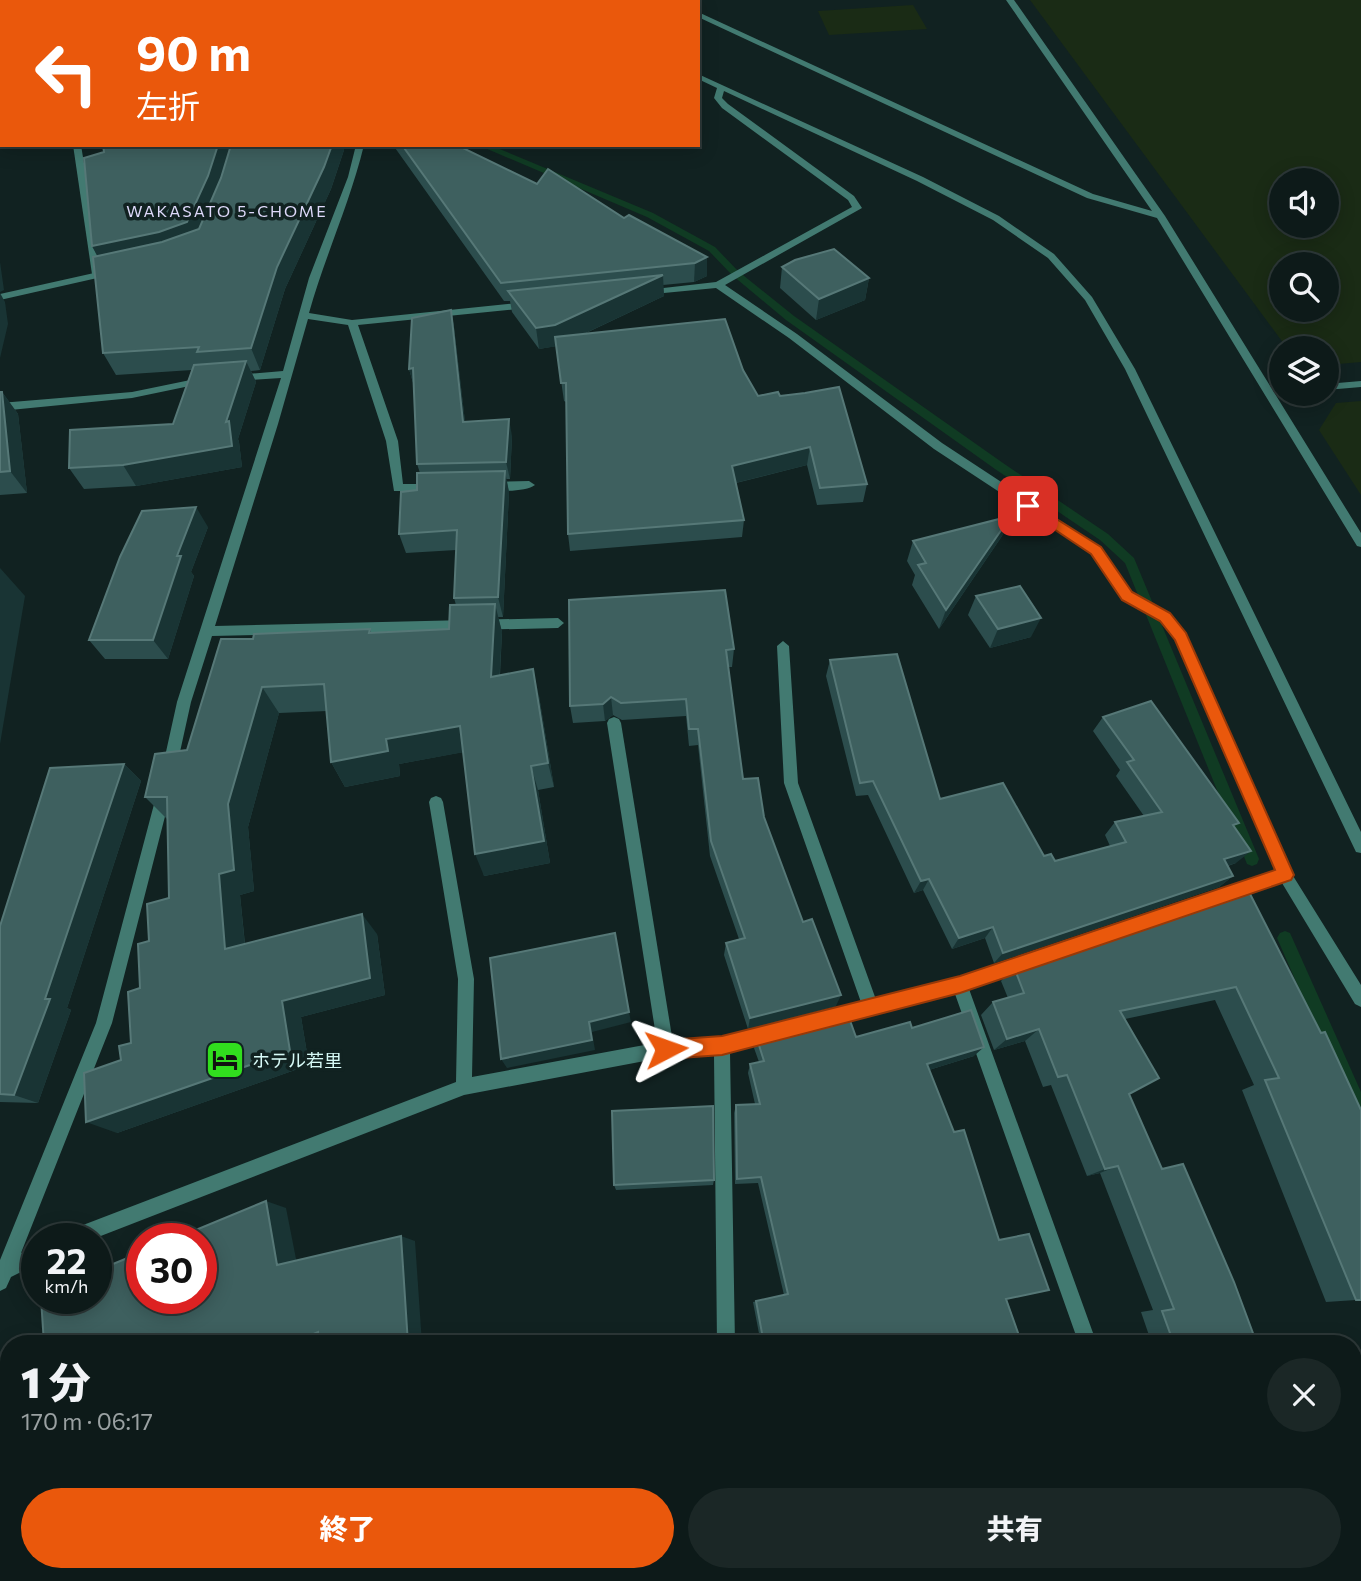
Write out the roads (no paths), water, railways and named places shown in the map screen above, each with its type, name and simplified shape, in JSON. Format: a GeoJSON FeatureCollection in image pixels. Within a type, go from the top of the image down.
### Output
{"type":"FeatureCollection","features":[{"type":"Feature","properties":{"kind":"street"},"geometry":{"type":"LineString","coordinates":[[1010,0],[1160,216],[1361,543]]}},
{"type":"Feature","properties":{"kind":"street"},"geometry":{"type":"LineString","coordinates":[[700,12],[1090,196],[1160,216]]}},
{"type":"Feature","properties":{"kind":"street"},"geometry":{"type":"LineString","coordinates":[[700,77],[920,178],[996,218],[1051,256],[1089,299],[1130,369],[1361,847]]}},
{"type":"Feature","properties":{"kind":"street"},"geometry":{"type":"LineString","coordinates":[[637,294],[718,285],[857,208],[851,198],[725,106],[718,98],[721,88]]}},
{"type":"Feature","properties":{"kind":"street"},"geometry":{"type":"LineString","coordinates":[[77,147],[98,276]]}},
{"type":"Feature","properties":{"kind":"street"},"geometry":{"type":"LineString","coordinates":[[2,1275],[104,1023],[160,810],[184,702],[287,374],[314,278],[352,177],[360,147]]}},
{"type":"Feature","properties":{"kind":"street"},"geometry":{"type":"LineString","coordinates":[[0,297],[122,270]]}},
{"type":"Feature","properties":{"kind":"street"},"geometry":{"type":"LineString","coordinates":[[718,285],[793,337],[938,446],[1096,550],[1127,596],[1165,617],[1181,637],[1285,875],[1361,999]]}},
{"type":"Feature","properties":{"kind":"street"},"geometry":{"type":"LineString","coordinates":[[303,315],[352,323],[542,303]]}},
{"type":"Feature","properties":{"kind":"street"},"geometry":{"type":"LineString","coordinates":[[352,323],[392,441],[398,488],[450,487]]}},
{"type":"Feature","properties":{"kind":"street"},"geometry":{"type":"LineString","coordinates":[[0,407],[132,395],[198,381],[287,374]]}},
{"type":"Feature","properties":{"kind":"street"},"geometry":{"type":"LineString","coordinates":[[1339,386],[1361,384]]}},
{"type":"Feature","properties":{"kind":"street"},"geometry":{"type":"LineString","coordinates":[[477,486],[529,485]]}},
{"type":"Feature","properties":{"kind":"street"},"geometry":{"type":"LineString","coordinates":[[208,631],[558,623]]}},
{"type":"Feature","properties":{"kind":"street"},"geometry":{"type":"LineString","coordinates":[[783,646],[791,783],[871,1008]]}},
{"type":"Feature","properties":{"kind":"street"},"geometry":{"type":"LineString","coordinates":[[614,723],[666,1049]]}},
{"type":"Feature","properties":{"kind":"street"},"geometry":{"type":"LineString","coordinates":[[436,802],[466,979],[464,1087]]}},
{"type":"Feature","properties":{"kind":"street"},"geometry":{"type":"LineString","coordinates":[[111,1223],[464,1087],[666,1049],[722,1045],[871,1008],[960,985],[1285,875]]}},
{"type":"Feature","properties":{"kind":"street"},"geometry":{"type":"LineString","coordinates":[[960,985],[1085,1335]]}},
{"type":"Feature","properties":{"kind":"street"},"geometry":{"type":"LineString","coordinates":[[722,1045],[726,1335]]}},
{"type":"Feature","properties":{"kind":"street"},"geometry":{"type":"LineString","coordinates":[[2,1275],[21,1264]]}},
{"type":"Feature","properties":{"kind":"waterway"},"geometry":{"type":"LineString","coordinates":[[487,147],[650,215],[712,249],[735,273],[790,318],[1104,537],[1130,561],[1252,859]]}},
{"type":"Feature","properties":{"kind":"waterway"},"geometry":{"type":"LineString","coordinates":[[1285,938],[1361,1111]]}},
{"type":"Feature","properties":{"kind":"place","name":"ホテル若里"},"geometry":{"type":"Point","coordinates":[225,1060]}},
{"type":"Feature","properties":{"kind":"district","name":"WAKASATO 5-CHOME"},"geometry":{"type":"Point","coordinates":[227,210]}}]}
